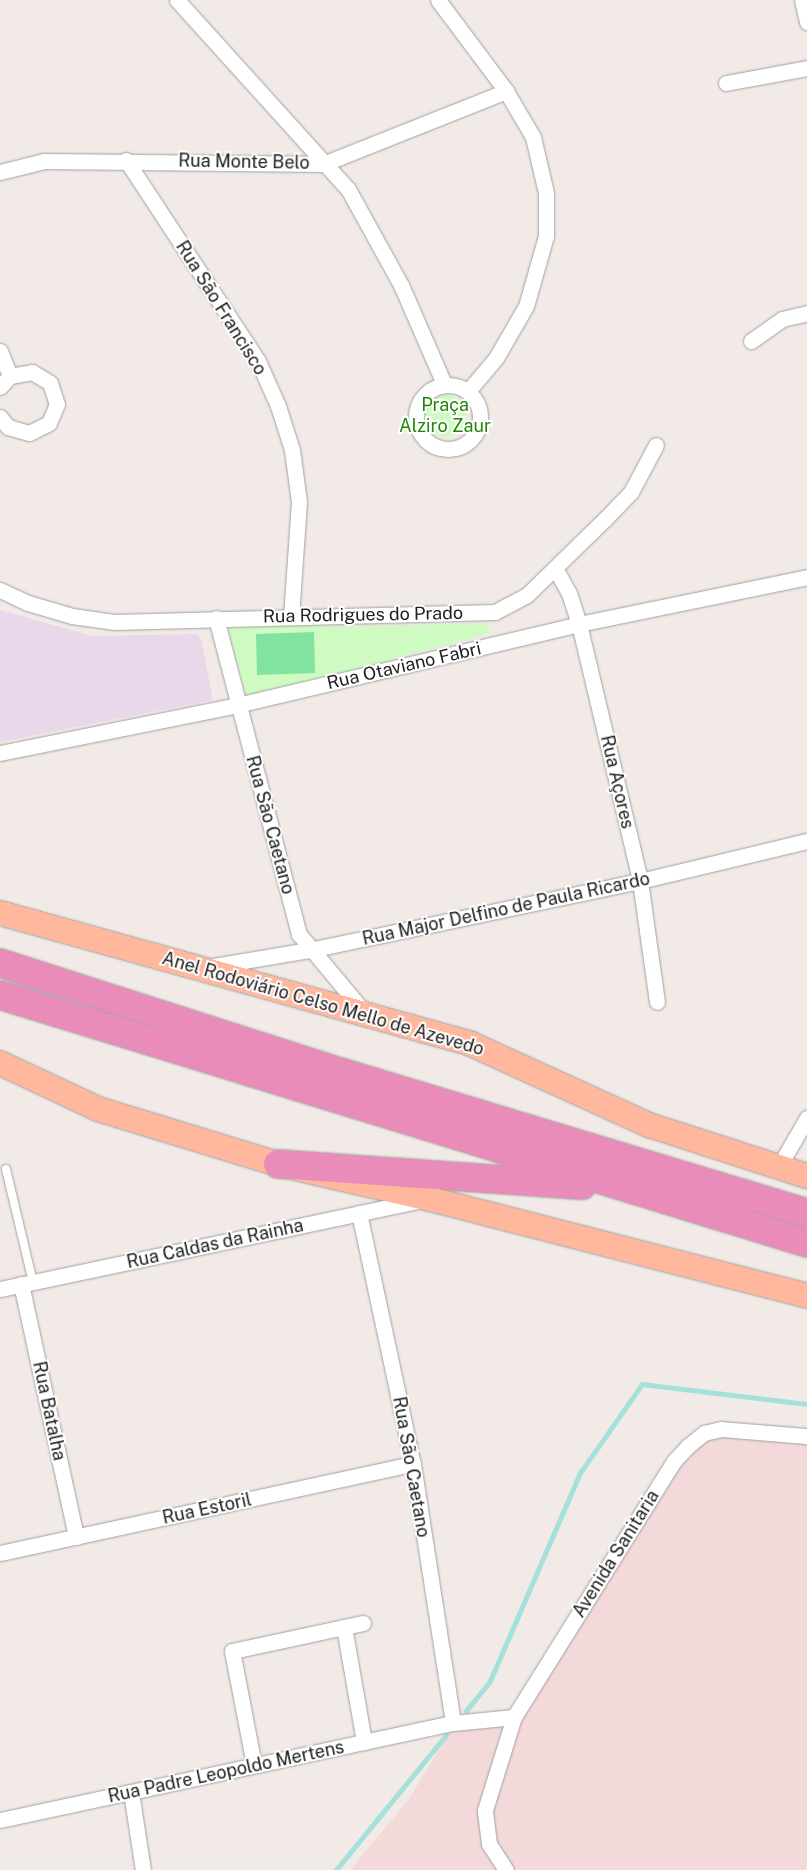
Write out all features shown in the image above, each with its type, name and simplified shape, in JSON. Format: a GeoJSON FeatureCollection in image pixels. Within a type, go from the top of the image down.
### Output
{"type":"FeatureCollection","features":[{"type":"Feature","properties":{"kind":"highway"},"geometry":{"type":"LineString","coordinates":[[0,963],[340,1072],[807,1213]]}},
{"type":"Feature","properties":{"kind":"highway"},"geometry":{"type":"LineString","coordinates":[[0,995],[807,1243]]}},
{"type":"Feature","properties":{"kind":"highway"},"geometry":{"type":"LineString","coordinates":[[278,1164],[631,1188]]}},
{"type":"Feature","properties":{"kind":"main road","name":"Anel Rodoviário Celso Mello de Azevedo"},"geometry":{"type":"LineString","coordinates":[[0,914],[364,1012],[471,1044],[649,1125],[807,1176]]}},
{"type":"Feature","properties":{"kind":"main road"},"geometry":{"type":"LineString","coordinates":[[0,1063],[98,1108],[278,1164],[430,1199],[807,1296]]}},
{"type":"Feature","properties":{"kind":"street"},"geometry":{"type":"LineString","coordinates":[[177,0],[323,164],[348,189],[401,285],[444,384]]}},
{"type":"Feature","properties":{"kind":"street"},"geometry":{"type":"LineString","coordinates":[[438,0],[506,92],[533,137],[546,192],[546,236],[526,306],[496,358],[468,391]]}},
{"type":"Feature","properties":{"kind":"street"},"geometry":{"type":"LineString","coordinates":[[802,0],[807,22]]}},
{"type":"Feature","properties":{"kind":"street"},"geometry":{"type":"LineString","coordinates":[[726,82],[807,68]]}},
{"type":"Feature","properties":{"kind":"street","name":"Rua Monte Belo"},"geometry":{"type":"LineString","coordinates":[[0,172],[44,161],[126,160],[323,164],[506,92]]}},
{"type":"Feature","properties":{"kind":"street","name":"Rua São Francisco"},"geometry":{"type":"LineString","coordinates":[[126,160],[258,361],[278,406],[292,450],[298,502],[291,616]]}},
{"type":"Feature","properties":{"kind":"street"},"geometry":{"type":"LineString","coordinates":[[751,341],[782,319],[807,314]]}},
{"type":"Feature","properties":{"kind":"street"},"geometry":{"type":"LineString","coordinates":[[0,350],[5,381],[32,372],[50,383],[56,393],[55,414],[40,430],[29,433],[8,427],[0,417]]}},
{"type":"Feature","properties":{"kind":"street"},"geometry":{"type":"LineString","coordinates":[[444,384],[468,391],[476,400],[480,412],[474,437],[458,447],[439,448],[419,433],[415,420],[422,396],[432,388],[444,384]]}},
{"type":"Feature","properties":{"kind":"street","name":"Rua Rodrigues do Prado"},"geometry":{"type":"LineString","coordinates":[[0,590],[28,603],[72,616],[114,622],[291,616],[434,616],[495,612],[527,595],[631,492],[656,445]]}},
{"type":"Feature","properties":{"kind":"street","name":"Rua Açores"},"geometry":{"type":"LineString","coordinates":[[555,568],[569,593],[579,624],[640,881],[656,1002]]}},
{"type":"Feature","properties":{"kind":"street","name":"Rua Otaviano Fabri"},"geometry":{"type":"LineString","coordinates":[[0,753],[237,705],[579,624],[807,577]]}},
{"type":"Feature","properties":{"kind":"street","name":"Rua São Caetano"},"geometry":{"type":"LineString","coordinates":[[216,618],[237,705],[299,934],[309,950],[364,1012]]}},
{"type":"Feature","properties":{"kind":"street","name":"Rua Major Delfino de Paula Ricardo"},"geometry":{"type":"LineString","coordinates":[[204,968],[309,950],[640,881],[807,841]]}},
{"type":"Feature","properties":{"kind":"street"},"geometry":{"type":"LineString","coordinates":[[778,1168],[807,1118]]}},
{"type":"Feature","properties":{"kind":"street","name":"Rua Caldas da Rainha"},"geometry":{"type":"LineString","coordinates":[[0,1289],[430,1199]]}},
{"type":"Feature","properties":{"kind":"street","name":"Rua São Caetano"},"geometry":{"type":"LineString","coordinates":[[359,1214],[413,1464],[453,1723]]}},
{"type":"Feature","properties":{"kind":"street","name":"Rua Batalha"},"geometry":{"type":"LineString","coordinates":[[27,1283],[76,1537]]}},
{"type":"Feature","properties":{"kind":"street","name":"Avenida Sanitaria"},"geometry":{"type":"LineString","coordinates":[[506,1870],[489,1844],[485,1810],[514,1717],[674,1461],[688,1446],[704,1434],[721,1429],[807,1436]]}},
{"type":"Feature","properties":{"kind":"street","name":"Rua Estoril"},"geometry":{"type":"LineString","coordinates":[[0,1553],[413,1464]]}},
{"type":"Feature","properties":{"kind":"street"},"geometry":{"type":"LineString","coordinates":[[254,1765],[232,1651],[363,1623]]}},
{"type":"Feature","properties":{"kind":"street"},"geometry":{"type":"LineString","coordinates":[[344,1627],[364,1742]]}},
{"type":"Feature","properties":{"kind":"street"},"geometry":{"type":"LineString","coordinates":[[453,1723],[514,1717]]}},
{"type":"Feature","properties":{"kind":"street","name":"Rua Padre Leopoldo Mertens"},"geometry":{"type":"LineString","coordinates":[[0,1820],[453,1723]]}},
{"type":"Feature","properties":{"kind":"street"},"geometry":{"type":"LineString","coordinates":[[132,1792],[143,1870]]}},
{"type":"Feature","properties":{"kind":"lane"},"geometry":{"type":"LineString","coordinates":[[6,1169],[27,1283]]}},
{"type":"Feature","properties":{"kind":"shaded area"},"geometry":{"type":"Polygon","coordinates":[[[0,610],[92,636],[197,634],[201,639],[213,700],[0,742],[0,610]]]}},
{"type":"Feature","properties":{"kind":"shaded area"},"geometry":{"type":"Polygon","coordinates":[[[718,1426],[807,1433],[807,1870],[350,1870],[409,1799],[452,1728],[514,1717],[683,1446],[718,1426]]]}},
{"type":"Feature","properties":{"kind":"green space","name":"Praça Alziro Zaur"},"geometry":{"type":"Polygon","coordinates":[[[441,395],[449,395],[460,401],[466,416],[460,431],[449,437],[441,437],[430,431],[424,420],[424,412],[430,401],[441,395]]]}},
{"type":"Feature","properties":{"kind":"green space"},"geometry":{"type":"Polygon","coordinates":[[[487,623],[490,633],[247,698],[230,636],[230,627],[242,624],[351,627],[487,623]]]}},
{"type":"Feature","properties":{"kind":"green space"},"geometry":{"type":"Polygon","coordinates":[[[314,632],[315,673],[257,675],[256,634],[314,632]]]}},
{"type":"Feature","properties":{"kind":"waterway"},"geometry":{"type":"LineString","coordinates":[[466,1711],[490,1681],[580,1473],[642,1384],[807,1404]]}},
{"type":"Feature","properties":{"kind":"waterway"},"geometry":{"type":"LineString","coordinates":[[336,1870],[446,1735]]}}]}
